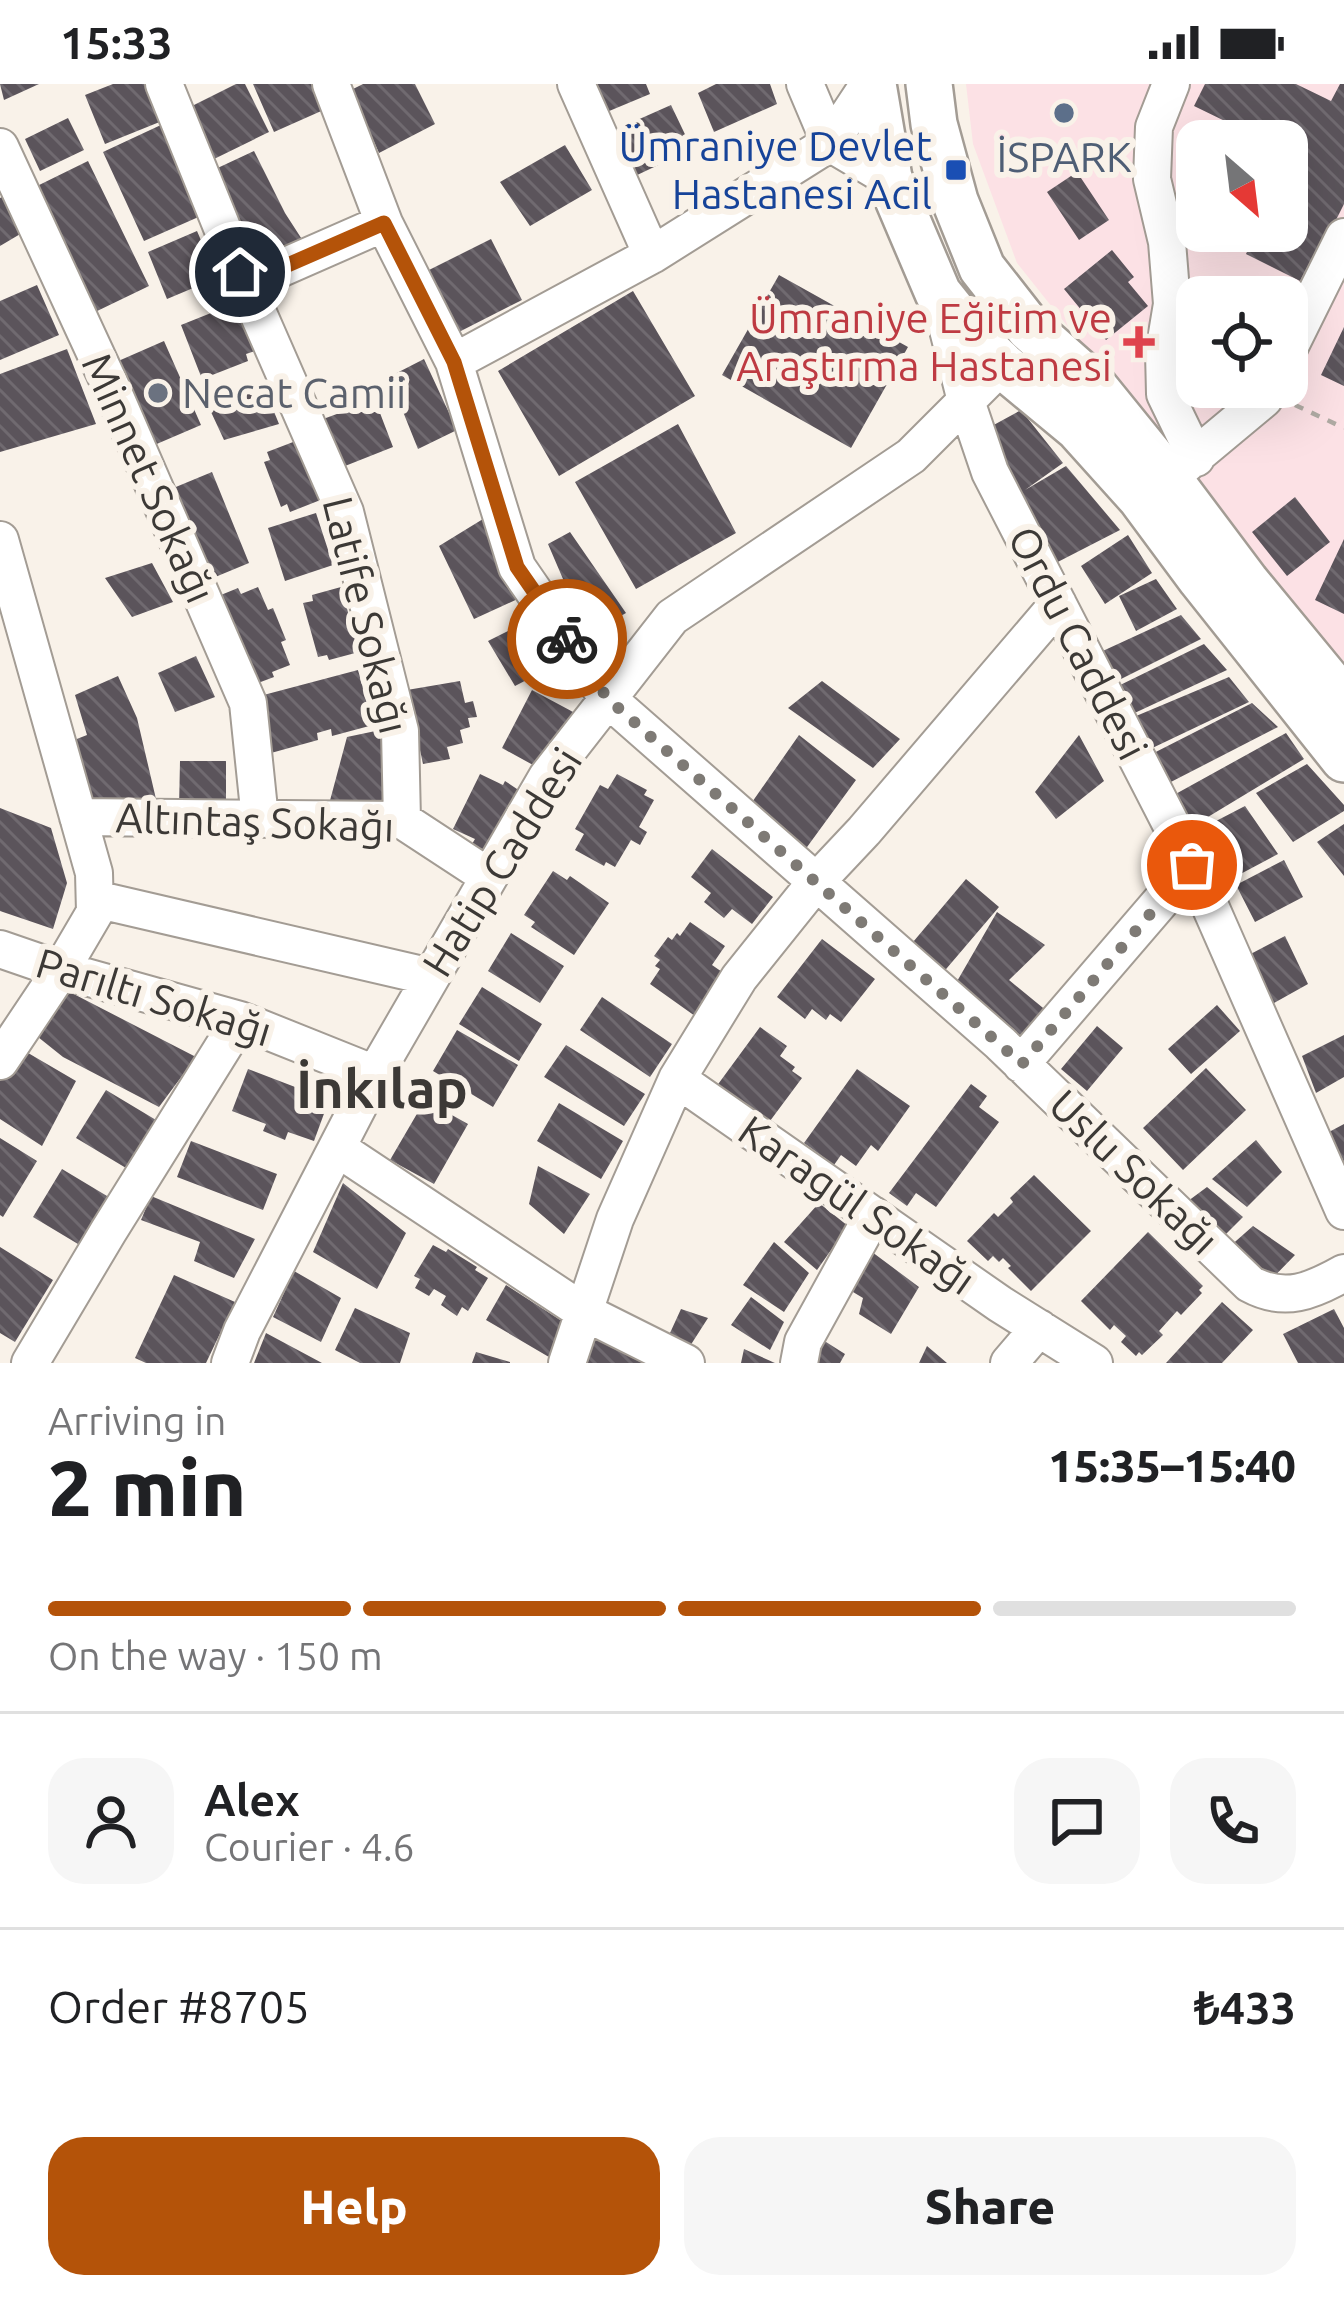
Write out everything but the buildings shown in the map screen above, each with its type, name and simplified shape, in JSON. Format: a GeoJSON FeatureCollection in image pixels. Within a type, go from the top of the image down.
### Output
{"type":"FeatureCollection","features":[{"type":"Feature","properties":{"kind":"main road"},"geometry":{"type":"LineString","coordinates":[[871,84],[889,178],[938,293],[974,338],[1078,428],[1168,478],[1201,579],[1344,759]]}},
{"type":"Feature","properties":{"kind":"main road"},"geometry":{"type":"LineString","coordinates":[[929,84],[934,124],[955,201],[982,268],[1029,328],[1091,383],[1344,701]]}},
{"type":"Feature","properties":{"kind":"main road"},"geometry":{"type":"LineString","coordinates":[[1002,365],[1029,328]]}},
{"type":"Feature","properties":{"kind":"street","name":"Latife Sokağı"},"geometry":{"type":"LineString","coordinates":[[164,84],[244,284],[346,512],[400,731],[402,820]]}},
{"type":"Feature","properties":{"kind":"street","name":"Uslu Sokağı"},"geometry":{"type":"LineString","coordinates":[[331,84],[384,223],[454,362],[517,567],[608,699],[1022,1064],[1250,1284],[1267,1293],[1298,1294],[1344,1274]]}},
{"type":"Feature","properties":{"kind":"street"},"geometry":{"type":"LineString","coordinates":[[576,84],[652,255]]}},
{"type":"Feature","properties":{"kind":"street"},"geometry":{"type":"LineString","coordinates":[[806,84],[830,143],[889,178]]}},
{"type":"Feature","properties":{"kind":"street"},"geometry":{"type":"LineString","coordinates":[[454,362],[652,255],[830,143],[871,84]]}},
{"type":"Feature","properties":{"kind":"street"},"geometry":{"type":"LineString","coordinates":[[1168,478],[1164,352],[1172,304],[1167,242],[1152,178],[1154,127],[1171,84]]}},
{"type":"Feature","properties":{"kind":"street","name":"Minnet Sokağı"},"geometry":{"type":"LineString","coordinates":[[0,147],[248,704],[260,819]]}},
{"type":"Feature","properties":{"kind":"street"},"geometry":{"type":"LineString","coordinates":[[244,284],[384,223]]}},
{"type":"Feature","properties":{"kind":"street"},"geometry":{"type":"LineString","coordinates":[[1308,310],[1344,237]]}},
{"type":"Feature","properties":{"kind":"street","name":"Ordu Caddesi"},"geometry":{"type":"LineString","coordinates":[[938,293],[990,472],[1192,865],[1344,1211]]}},
{"type":"Feature","properties":{"kind":"street","name":"Hatip Caddesi"},"geometry":{"type":"LineString","coordinates":[[230,1363],[242,1331],[375,1074],[547,777],[672,617],[911,456],[1002,365]]}},
{"type":"Feature","properties":{"kind":"street"},"geometry":{"type":"LineString","coordinates":[[1168,478],[1253,408]]}},
{"type":"Feature","properties":{"kind":"street"},"geometry":{"type":"LineString","coordinates":[[0,540],[94,873],[95,899],[95,912],[61,970],[0,1060]]}},
{"type":"Feature","properties":{"kind":"street"},"geometry":{"type":"LineString","coordinates":[[567,1363],[615,1219],[677,1079],[739,978],[816,882],[1058,604]]}},
{"type":"Feature","properties":{"kind":"street","name":"Altıntaş Sokağı"},"geometry":{"type":"LineString","coordinates":[[78,817],[402,820],[489,877]]}},
{"type":"Feature","properties":{"kind":"street"},"geometry":{"type":"LineString","coordinates":[[1022,1064],[1192,865]]}},
{"type":"Feature","properties":{"kind":"street"},"geometry":{"type":"LineString","coordinates":[[95,899],[431,977]]}},
{"type":"Feature","properties":{"kind":"street","name":"Parıltı Sokağı"},"geometry":{"type":"LineString","coordinates":[[0,949],[240,1020],[375,1074]]}},
{"type":"Feature","properties":{"kind":"street"},"geometry":{"type":"LineString","coordinates":[[43,1360],[108,1232],[240,1020]]}},
{"type":"Feature","properties":{"kind":"street","name":"Karagül Sokağı"},"geometry":{"type":"LineString","coordinates":[[677,1079],[1094,1363]]}},
{"type":"Feature","properties":{"kind":"street"},"geometry":{"type":"LineString","coordinates":[[337,1148],[584,1312],[686,1363]]}},
{"type":"Feature","properties":{"kind":"street"},"geometry":{"type":"LineString","coordinates":[[799,1363],[803,1342],[873,1215]]}},
{"type":"Feature","properties":{"kind":"street"},"geometry":{"type":"LineString","coordinates":[[1009,1363],[1039,1328]]}},
{"type":"Feature","properties":{"kind":"path"},"geometry":{"type":"LineString","coordinates":[[1305,408],[1344,428]]}},
{"type":"Feature","properties":{"kind":"shaded area","name":"Ümraniye Eğitim ve Araştırma Hastanesi"},"geometry":{"type":"Polygon","coordinates":[[[966,84],[1344,84],[1344,673],[1017,263],[973,144],[966,84]]]}},
{"type":"Feature","properties":{"kind":"way so far"},"geometry":{"type":"LineString","coordinates":[[567,639],[608,699],[1022,1064],[1192,865]]}},
{"type":"Feature","properties":{"kind":"place","name":"İSPARK"},"geometry":{"type":"Point","coordinates":[1064,113]}},
{"type":"Feature","properties":{"kind":"place","name":"Ümraniye Devlet Hastanesi Acil"},"geometry":{"type":"Point","coordinates":[956,170]}},
{"type":"Feature","properties":{"kind":"place","name":"Ümraniye Eğitim ve Araştırma Hastanesi"},"geometry":{"type":"Point","coordinates":[1139,342]}},
{"type":"Feature","properties":{"kind":"place","name":"Necat Camii"},"geometry":{"type":"Point","coordinates":[158,393]}},
{"type":"Feature","properties":{"kind":"district","name":"İnkılap"},"geometry":{"type":"Point","coordinates":[382,1089]}},
{"type":"Feature","properties":{"kind":"route"},"geometry":{"type":"LineString","coordinates":[[240,272],[244,284],[384,223],[454,362],[517,567],[567,639]]}}]}
